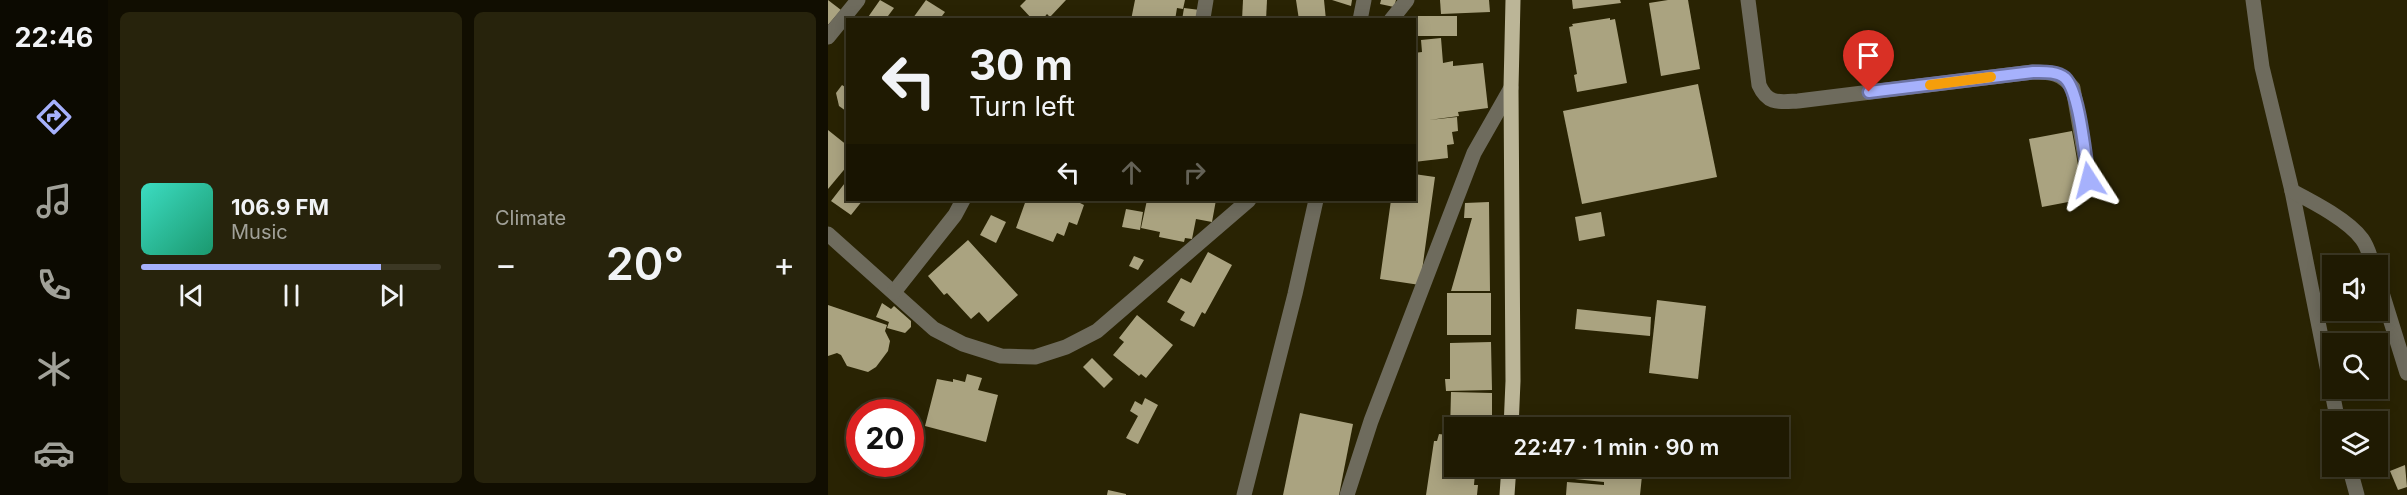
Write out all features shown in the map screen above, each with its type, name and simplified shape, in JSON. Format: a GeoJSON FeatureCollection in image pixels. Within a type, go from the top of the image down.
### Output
{"type":"FeatureCollection","features":[{"type":"Feature","properties":{"kind":"main road"},"geometry":{"type":"LineString","coordinates":[[1511,417],[1513,0]]}},
{"type":"Feature","properties":{"kind":"main road"},"geometry":{"type":"LineString","coordinates":[[1507,495],[1508,477]]}},
{"type":"Feature","properties":{"kind":"street"},"geometry":{"type":"LineString","coordinates":[[828,37],[858,0]]}},
{"type":"Feature","properties":{"kind":"street"},"geometry":{"type":"LineString","coordinates":[[1203,18],[1206,0]]}},
{"type":"Feature","properties":{"kind":"street"},"geometry":{"type":"LineString","coordinates":[[1360,18],[1364,0]]}},
{"type":"Feature","properties":{"kind":"street"},"geometry":{"type":"LineString","coordinates":[[1393,18],[1407,0]]}},
{"type":"Feature","properties":{"kind":"street"},"geometry":{"type":"LineString","coordinates":[[1748,0],[1759,85],[1764,95],[1772,101],[1798,101],[2033,72],[2047,72],[2064,77],[2073,88],[2089,180]]}},
{"type":"Feature","properties":{"kind":"street"},"geometry":{"type":"LineString","coordinates":[[2253,0],[2262,67],[2292,191],[2336,411]]}},
{"type":"Feature","properties":{"kind":"street"},"geometry":{"type":"LineString","coordinates":[[1347,495],[1371,421],[1474,153],[1511,88]]}},
{"type":"Feature","properties":{"kind":"street"},"geometry":{"type":"LineString","coordinates":[[2292,191],[2322,206],[2359,236],[2369,255]]}},
{"type":"Feature","properties":{"kind":"street"},"geometry":{"type":"LineString","coordinates":[[894,292],[955,215],[962,201]]}},
{"type":"Feature","properties":{"kind":"street"},"geometry":{"type":"LineString","coordinates":[[828,234],[934,329],[963,344],[1001,356],[1035,357],[1066,347],[1097,331],[1248,201]]}},
{"type":"Feature","properties":{"kind":"street"},"geometry":{"type":"LineString","coordinates":[[1244,495],[1316,201]]}},
{"type":"Feature","properties":{"kind":"street"},"geometry":{"type":"LineString","coordinates":[[2388,312],[2407,373]]}},
{"type":"Feature","properties":{"kind":"street"},"geometry":{"type":"LineString","coordinates":[[2352,477],[2357,495]]}},
{"type":"Feature","properties":{"kind":"building"},"geometry":{"type":"Polygon","coordinates":[[[828,0],[841,10],[828,25],[828,0]]]}},
{"type":"Feature","properties":{"kind":"building"},"geometry":{"type":"Polygon","coordinates":[[[880,0],[894,8],[888,16],[890,18],[867,18],[880,0]]]}},
{"type":"Feature","properties":{"kind":"building"},"geometry":{"type":"Polygon","coordinates":[[[926,0],[945,12],[940,18],[913,18],[926,0]]]}},
{"type":"Feature","properties":{"kind":"building"},"geometry":{"type":"Polygon","coordinates":[[[1026,0],[1066,0],[1050,17],[1047,14],[1044,18],[1031,18],[1020,6],[1026,0]]]}},
{"type":"Feature","properties":{"kind":"building"},"geometry":{"type":"Polygon","coordinates":[[[1135,0],[1185,0],[1183,9],[1177,8],[1175,18],[1131,18],[1135,0]]]}},
{"type":"Feature","properties":{"kind":"building"},"geometry":{"type":"Polygon","coordinates":[[[1243,0],[1267,0],[1266,18],[1242,18],[1243,0]]]}},
{"type":"Feature","properties":{"kind":"building"},"geometry":{"type":"Polygon","coordinates":[[[1296,0],[1324,0],[1326,18],[1299,18],[1296,0]]]}},
{"type":"Feature","properties":{"kind":"building"},"geometry":{"type":"Polygon","coordinates":[[[1332,0],[1352,0],[1351,6],[1332,0]]]}},
{"type":"Feature","properties":{"kind":"building"},"geometry":{"type":"Polygon","coordinates":[[[1381,0],[1396,0],[1394,7],[1380,4],[1381,0]]]}},
{"type":"Feature","properties":{"kind":"building"},"geometry":{"type":"Polygon","coordinates":[[[1440,0],[1489,0],[1490,12],[1441,14],[1440,0]]]}},
{"type":"Feature","properties":{"kind":"building"},"geometry":{"type":"Polygon","coordinates":[[[1572,0],[1620,0],[1621,3],[1573,9],[1572,0]]]}},
{"type":"Feature","properties":{"kind":"building"},"geometry":{"type":"Polygon","coordinates":[[[1688,0],[1700,69],[1661,76],[1649,3],[1688,0]]]}},
{"type":"Feature","properties":{"kind":"building"},"geometry":{"type":"Polygon","coordinates":[[[1184,8],[1200,10],[1198,18],[1182,18],[1184,8]]]}},
{"type":"Feature","properties":{"kind":"building"},"geometry":{"type":"Polygon","coordinates":[[[1416,16],[1457,16],[1457,36],[1416,36],[1416,16]]]}},
{"type":"Feature","properties":{"kind":"building"},"geometry":{"type":"Polygon","coordinates":[[[1610,18],[1610,20],[1615,19],[1627,83],[1577,92],[1574,75],[1577,74],[1569,27],[1573,26],[1572,24],[1610,18]]]}},
{"type":"Feature","properties":{"kind":"building"},"geometry":{"type":"Polygon","coordinates":[[[1441,38],[1443,63],[1453,61],[1453,66],[1483,63],[1488,108],[1458,112],[1459,116],[1429,120],[1457,117],[1458,131],[1452,132],[1454,144],[1447,145],[1448,158],[1416,162],[1416,53],[1422,52],[1421,40],[1441,38]]]}},
{"type":"Feature","properties":{"kind":"building"},"geometry":{"type":"Polygon","coordinates":[[[1698,84],[1717,177],[1582,204],[1563,111],[1698,84]]]}},
{"type":"Feature","properties":{"kind":"building"},"geometry":{"type":"Polygon","coordinates":[[[842,85],[846,88],[846,111],[839,106],[836,93],[842,85]]]}},
{"type":"Feature","properties":{"kind":"building"},"geometry":{"type":"Polygon","coordinates":[[[828,130],[846,144],[846,167],[828,189],[828,130]]]}},
{"type":"Feature","properties":{"kind":"building"},"geometry":{"type":"Polygon","coordinates":[[[2072,131],[2084,199],[2042,207],[2029,139],[2072,131]]]}},
{"type":"Feature","properties":{"kind":"building"},"geometry":{"type":"Polygon","coordinates":[[[1416,174],[1435,177],[1420,285],[1380,279],[1391,201],[1416,201],[1416,174]]]}},
{"type":"Feature","properties":{"kind":"building"},"geometry":{"type":"Polygon","coordinates":[[[846,182],[846,201],[862,201],[851,215],[831,201],[846,182]]]}},
{"type":"Feature","properties":{"kind":"building"},"geometry":{"type":"Polygon","coordinates":[[[1026,201],[1078,201],[1084,205],[1077,225],[1069,222],[1064,236],[1057,233],[1053,242],[1016,228],[1026,201]]]}},
{"type":"Feature","properties":{"kind":"building"},"geometry":{"type":"Polygon","coordinates":[[[1147,201],[1216,201],[1212,222],[1196,219],[1192,239],[1185,238],[1184,242],[1159,237],[1160,232],[1141,228],[1147,201]]]}},
{"type":"Feature","properties":{"kind":"building"},"geometry":{"type":"Polygon","coordinates":[[[1489,202],[1490,291],[1451,291],[1472,218],[1464,218],[1465,203],[1489,202]]]}},
{"type":"Feature","properties":{"kind":"building"},"geometry":{"type":"Polygon","coordinates":[[[1126,209],[1143,212],[1140,230],[1122,227],[1126,209]]]}},
{"type":"Feature","properties":{"kind":"building"},"geometry":{"type":"Polygon","coordinates":[[[1601,212],[1605,236],[1579,241],[1575,217],[1601,212]]]}},
{"type":"Feature","properties":{"kind":"building"},"geometry":{"type":"Polygon","coordinates":[[[991,215],[1006,222],[996,243],[980,235],[991,215]]]}},
{"type":"Feature","properties":{"kind":"building"},"geometry":{"type":"Polygon","coordinates":[[[968,240],[1018,295],[988,322],[979,312],[971,319],[947,293],[944,295],[928,276],[968,240]]]}},
{"type":"Feature","properties":{"kind":"building"},"geometry":{"type":"Polygon","coordinates":[[[1208,252],[1232,265],[1205,314],[1202,312],[1194,327],[1180,320],[1185,312],[1167,302],[1181,278],[1191,283],[1208,252]]]}},
{"type":"Feature","properties":{"kind":"building"},"geometry":{"type":"Polygon","coordinates":[[[1134,256],[1144,260],[1138,270],[1129,266],[1134,256]]]}},
{"type":"Feature","properties":{"kind":"building"},"geometry":{"type":"Polygon","coordinates":[[[1447,293],[1491,293],[1491,335],[1447,335],[1447,293]]]}},
{"type":"Feature","properties":{"kind":"building"},"geometry":{"type":"Polygon","coordinates":[[[1657,300],[1706,306],[1698,379],[1649,373],[1657,300]]]}},
{"type":"Feature","properties":{"kind":"building"},"geometry":{"type":"Polygon","coordinates":[[[882,303],[891,309],[894,306],[911,321],[911,327],[905,333],[887,328],[889,322],[876,317],[882,303]]]}},
{"type":"Feature","properties":{"kind":"building"},"geometry":{"type":"Polygon","coordinates":[[[828,305],[887,325],[885,331],[890,341],[888,351],[876,367],[868,372],[847,366],[841,355],[837,353],[828,356],[828,305]]]}},
{"type":"Feature","properties":{"kind":"building"},"geometry":{"type":"Polygon","coordinates":[[[1577,309],[1651,317],[1650,336],[1575,329],[1577,309]]]}},
{"type":"Feature","properties":{"kind":"building"},"geometry":{"type":"Polygon","coordinates":[[[1137,315],[1173,345],[1146,378],[1141,374],[1139,376],[1113,355],[1124,342],[1119,338],[1137,315]]]}},
{"type":"Feature","properties":{"kind":"building"},"geometry":{"type":"Polygon","coordinates":[[[1491,342],[1492,390],[1446,391],[1445,379],[1450,379],[1450,343],[1491,342]]]}},
{"type":"Feature","properties":{"kind":"building"},"geometry":{"type":"Polygon","coordinates":[[[1092,358],[1113,379],[1104,388],[1083,367],[1092,358]]]}},
{"type":"Feature","properties":{"kind":"building"},"geometry":{"type":"Polygon","coordinates":[[[967,374],[982,378],[978,390],[998,395],[986,442],[925,426],[937,379],[965,382],[967,374]]]}},
{"type":"Feature","properties":{"kind":"building"},"geometry":{"type":"Polygon","coordinates":[[[1451,392],[1492,393],[1492,417],[1450,417],[1451,392]]]}},
{"type":"Feature","properties":{"kind":"building"},"geometry":{"type":"Polygon","coordinates":[[[1145,398],[1158,405],[1138,444],[1126,438],[1138,416],[1130,411],[1135,401],[1142,405],[1145,398]]]}},
{"type":"Feature","properties":{"kind":"building"},"geometry":{"type":"Polygon","coordinates":[[[1300,413],[1353,424],[1339,495],[1283,495],[1300,413]]]}},
{"type":"Feature","properties":{"kind":"building"},"geometry":{"type":"Polygon","coordinates":[[[1439,434],[1444,435],[1444,477],[1475,477],[1474,485],[1478,485],[1477,495],[1426,495],[1434,441],[1437,441],[1439,434]]]}},
{"type":"Feature","properties":{"kind":"building"},"geometry":{"type":"Polygon","coordinates":[[[2405,465],[2407,487],[2398,490],[2390,471],[2405,465]]]}},
{"type":"Feature","properties":{"kind":"building"},"geometry":{"type":"Polygon","coordinates":[[[1642,477],[1640,495],[1566,495],[1567,482],[1604,485],[1604,482],[1565,478],[1642,477]]]}},
{"type":"Feature","properties":{"kind":"building"},"geometry":{"type":"Polygon","coordinates":[[[1108,490],[1126,494],[1126,495],[1107,495],[1108,490]]]}},
{"type":"Feature","properties":{"kind":"slow traffic"},"geometry":{"type":"LineString","coordinates":[[1930,85],[1991,77]]}},
{"type":"Feature","properties":{"kind":"route"},"geometry":{"type":"LineString","coordinates":[[1869,92],[2033,72],[2047,72],[2064,77],[2073,88],[2089,180]]}}]}
